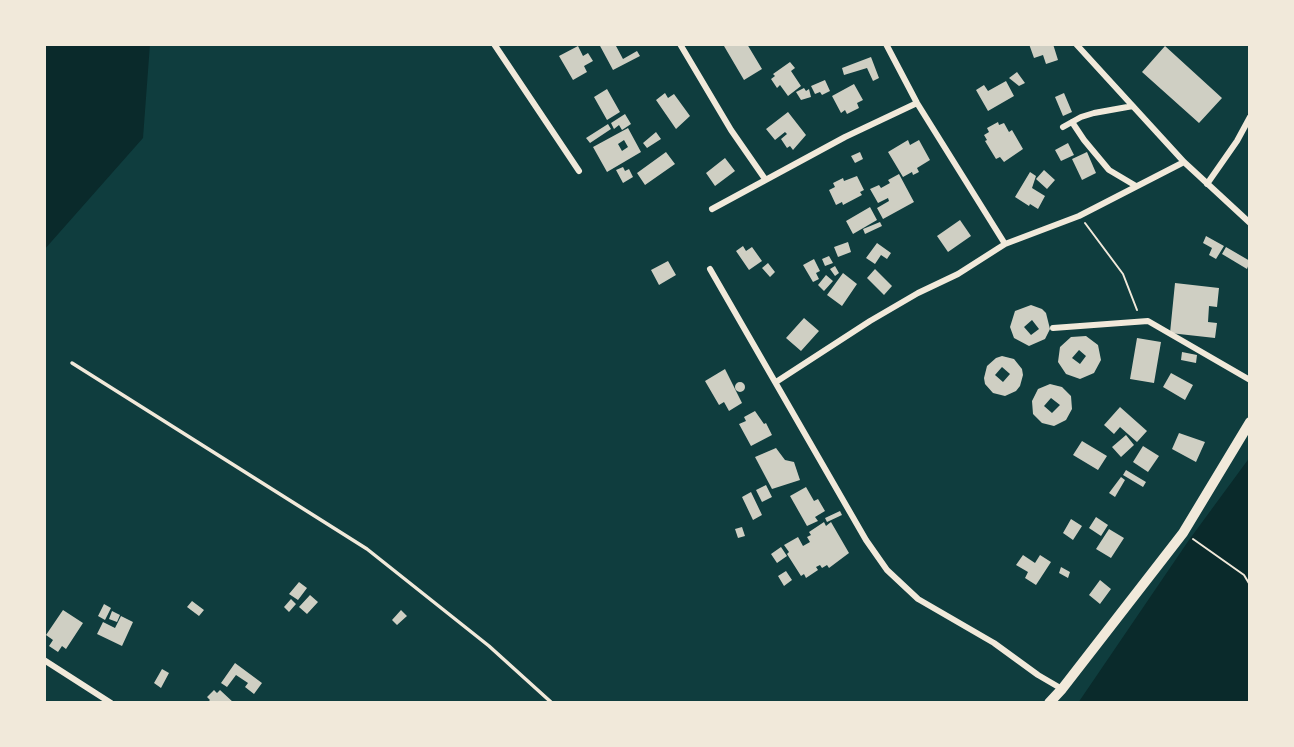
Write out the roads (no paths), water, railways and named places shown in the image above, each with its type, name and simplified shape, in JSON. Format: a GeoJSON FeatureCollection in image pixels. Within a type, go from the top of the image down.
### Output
{"type":"FeatureCollection","features":[{"type":"Feature","properties":{"kind":"highway"},"geometry":{"type":"LineString","coordinates":[[1048,703],[1062,689],[1183,533],[1250,422]]}},
{"type":"Feature","properties":{"kind":"street"},"geometry":{"type":"LineString","coordinates":[[494,44],[579,171]]}},
{"type":"Feature","properties":{"kind":"street"},"geometry":{"type":"LineString","coordinates":[[680,44],[731,130],[765,180]]}},
{"type":"Feature","properties":{"kind":"street"},"geometry":{"type":"LineString","coordinates":[[886,44],[917,103],[1005,244]]}},
{"type":"Feature","properties":{"kind":"street"},"geometry":{"type":"LineString","coordinates":[[1076,44],[1184,162],[1250,223]]}},
{"type":"Feature","properties":{"kind":"street"},"geometry":{"type":"LineString","coordinates":[[712,209],[845,137],[917,103]]}},
{"type":"Feature","properties":{"kind":"street"},"geometry":{"type":"LineString","coordinates":[[1063,127],[1094,113],[1133,106]]}},
{"type":"Feature","properties":{"kind":"street"},"geometry":{"type":"LineString","coordinates":[[1208,184],[1250,117]]}},
{"type":"Feature","properties":{"kind":"street"},"geometry":{"type":"LineString","coordinates":[[1072,122],[1109,170],[1136,186]]}},
{"type":"Feature","properties":{"kind":"street"},"geometry":{"type":"LineString","coordinates":[[776,382],[870,321],[958,274],[1005,244],[1079,216],[1184,162]]}},
{"type":"Feature","properties":{"kind":"street"},"geometry":{"type":"LineString","coordinates":[[710,269],[866,540],[887,570],[918,599],[994,643],[1062,689]]}},
{"type":"Feature","properties":{"kind":"street"},"geometry":{"type":"LineString","coordinates":[[1053,328],[1148,321],[1250,380]]}},
{"type":"Feature","properties":{"kind":"street"},"geometry":{"type":"LineString","coordinates":[[44,660],[111,703]]}},
{"type":"Feature","properties":{"kind":"lane"},"geometry":{"type":"LineString","coordinates":[[72,363],[367,549],[499,655],[552,703]]}},
{"type":"Feature","properties":{"kind":"water"},"geometry":{"type":"Polygon","coordinates":[[[44,44],[150,44],[143,138],[44,250],[44,44]]]}},
{"type":"Feature","properties":{"kind":"water"},"geometry":{"type":"Polygon","coordinates":[[[1250,457],[1250,703],[1078,703],[1189,540],[1250,457]]]}}]}
